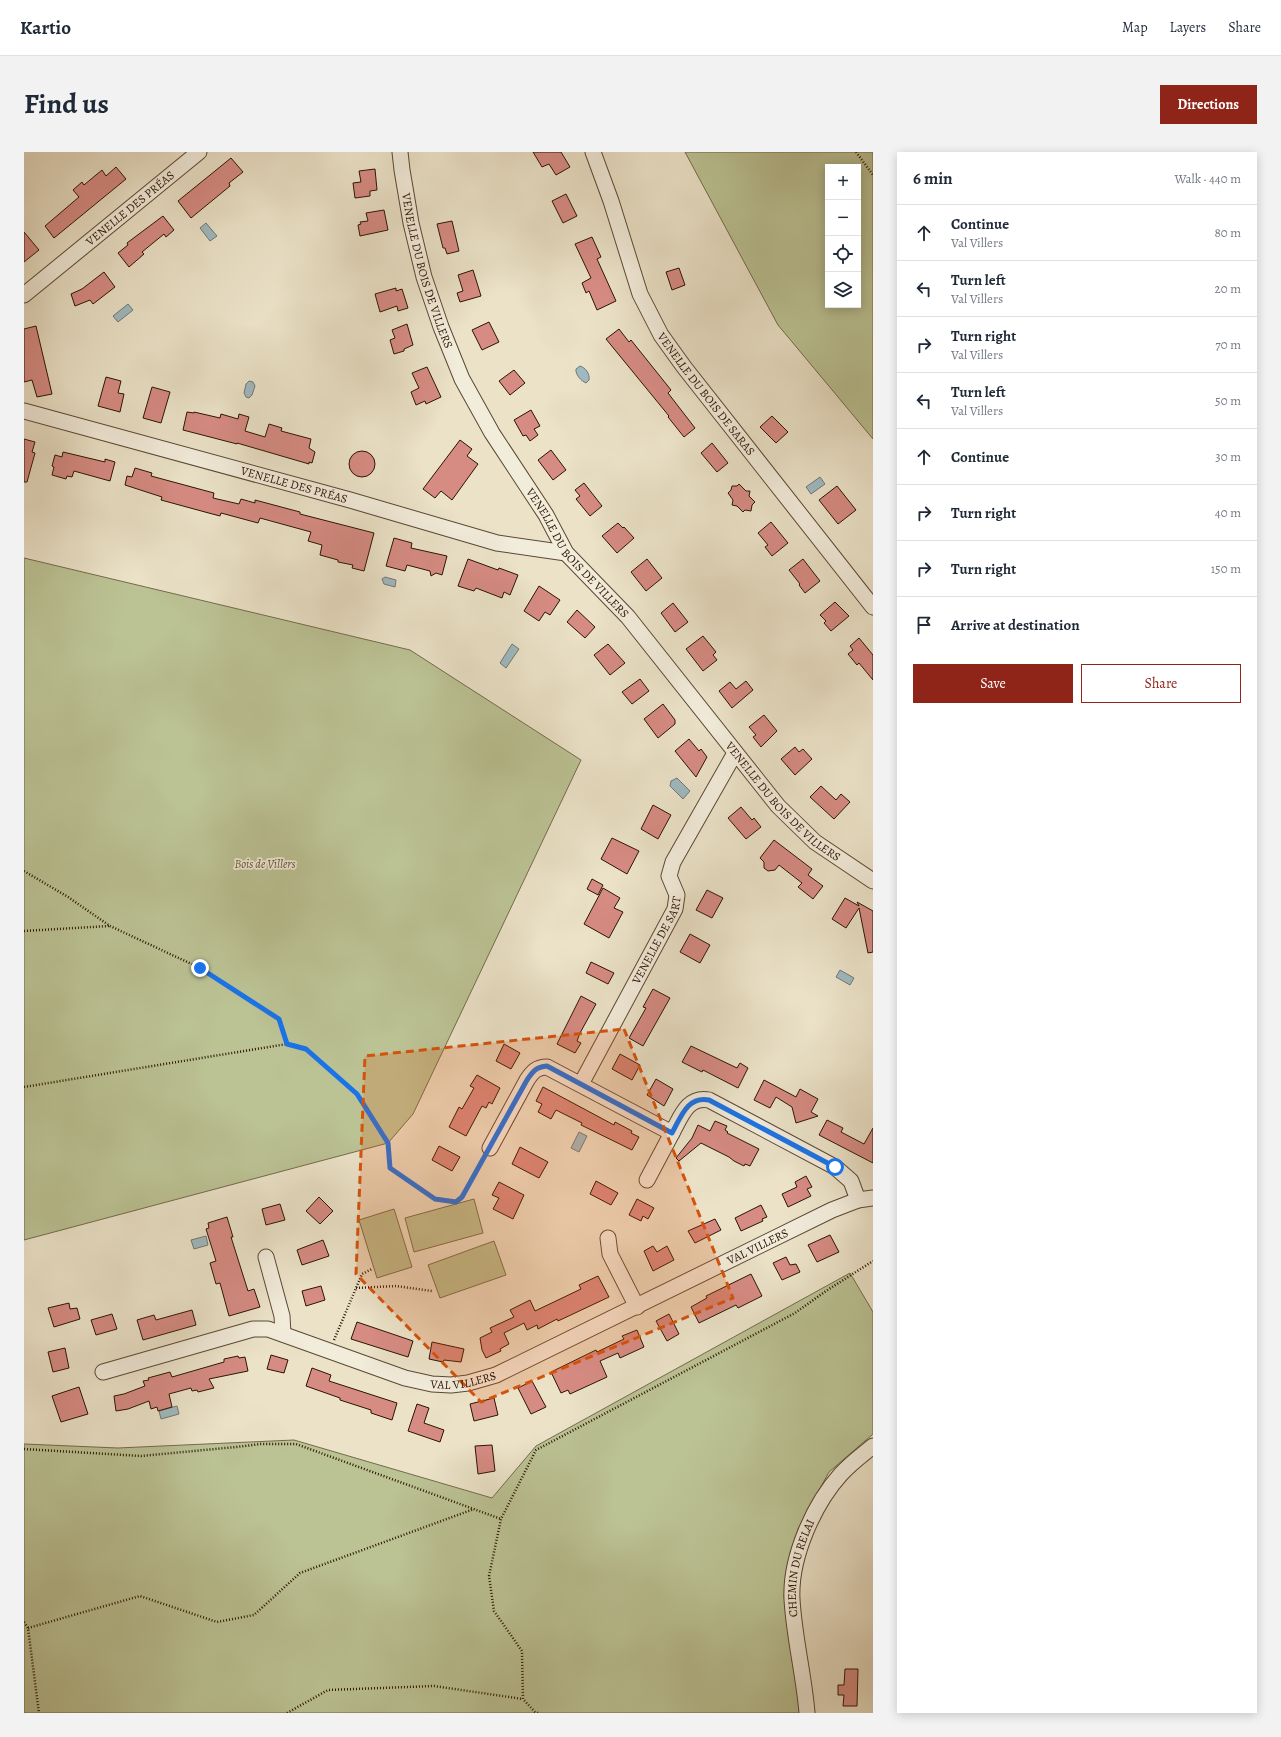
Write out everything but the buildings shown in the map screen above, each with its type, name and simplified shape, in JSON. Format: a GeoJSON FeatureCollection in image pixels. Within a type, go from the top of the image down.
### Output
{"type":"FeatureCollection","features":[{"type":"Feature","properties":{"kind":"street","name":"VENELLE DES PRÉAS"},"geometry":{"type":"LineString","coordinates":[[24,295],[199,152]]}},
{"type":"Feature","properties":{"kind":"street","name":"VENELLE DU BOIS DE VILLERS"},"geometry":{"type":"LineString","coordinates":[[400,152],[411,223],[424,277],[441,327],[462,379],[492,433],[546,515],[566,553],[628,617],[735,754],[778,806],[815,842],[873,881]]}},
{"type":"Feature","properties":{"kind":"street","name":"VENELLE DU BOIS DE SARAS"},"geometry":{"type":"LineString","coordinates":[[593,152],[611,201],[640,294],[661,335],[689,374],[873,607]]}},
{"type":"Feature","properties":{"kind":"street","name":"VENELLE DES PRÉAS"},"geometry":{"type":"LineString","coordinates":[[24,411],[350,500],[497,543],[566,553]]}},
{"type":"Feature","properties":{"kind":"street","name":"VENELLE DE SART"},"geometry":{"type":"LineString","coordinates":[[581,1084],[675,909],[677,894],[669,876],[673,862],[735,754]]}},
{"type":"Feature","properties":{"kind":"street"},"geometry":{"type":"LineString","coordinates":[[490,1148],[527,1080],[534,1070],[547,1066],[672,1133]]}},
{"type":"Feature","properties":{"kind":"street"},"geometry":{"type":"LineString","coordinates":[[647,1180],[672,1133],[692,1101],[700,1098],[709,1100],[835,1167],[851,1181],[858,1200]]}},
{"type":"Feature","properties":{"kind":"street","name":"VAL VILLERS"},"geometry":{"type":"LineString","coordinates":[[103,1372],[253,1329],[268,1329],[405,1378],[432,1384],[451,1385],[468,1383],[496,1375],[832,1210],[858,1200],[873,1198]]}},
{"type":"Feature","properties":{"kind":"street"},"geometry":{"type":"LineString","coordinates":[[608,1238],[610,1254],[637,1307]]}},
{"type":"Feature","properties":{"kind":"street"},"geometry":{"type":"LineString","coordinates":[[266,1257],[282,1316],[283,1334]]}},
{"type":"Feature","properties":{"kind":"street","name":"CHEMIN DU RELAI"},"geometry":{"type":"LineString","coordinates":[[807,1713],[792,1597],[794,1570],[807,1527],[822,1500],[840,1474],[873,1446]]}},
{"type":"Feature","properties":{"kind":"path"},"geometry":{"type":"LineString","coordinates":[[856,152],[873,175]]}},
{"type":"Feature","properties":{"kind":"path"},"geometry":{"type":"LineString","coordinates":[[24,871],[68,897],[110,926],[200,968],[279,1019],[287,1044]]}},
{"type":"Feature","properties":{"kind":"path"},"geometry":{"type":"LineString","coordinates":[[24,931],[110,926]]}},
{"type":"Feature","properties":{"kind":"path"},"geometry":{"type":"LineString","coordinates":[[24,1087],[287,1044],[306,1049],[357,1094],[388,1143],[390,1168],[435,1199],[456,1202],[462,1197],[490,1148]]}},
{"type":"Feature","properties":{"kind":"path"},"geometry":{"type":"LineString","coordinates":[[523,1699],[522,1651],[494,1611],[489,1576],[502,1519],[536,1450],[795,1313],[873,1261]]}},
{"type":"Feature","properties":{"kind":"path"},"geometry":{"type":"LineString","coordinates":[[328,1351],[362,1274],[372,1269]]}},
{"type":"Feature","properties":{"kind":"path"},"geometry":{"type":"LineString","coordinates":[[356,1288],[396,1286],[432,1291]]}},
{"type":"Feature","properties":{"kind":"path"},"geometry":{"type":"LineString","coordinates":[[24,1449],[141,1456],[262,1444],[296,1444],[502,1519]]}},
{"type":"Feature","properties":{"kind":"path"},"geometry":{"type":"LineString","coordinates":[[28,1628],[140,1596],[217,1622],[254,1615],[300,1573],[474,1509]]}},
{"type":"Feature","properties":{"kind":"path"},"geometry":{"type":"LineString","coordinates":[[24,1622],[28,1628],[40,1713]]}},
{"type":"Feature","properties":{"kind":"path"},"geometry":{"type":"LineString","coordinates":[[287,1713],[328,1690],[434,1686],[523,1699],[535,1712],[538,1713]]}},
{"type":"Feature","properties":{"kind":"highlighted area"},"geometry":{"type":"Polygon","coordinates":[[[624,1029],[733,1298],[481,1402],[356,1274],[365,1056],[624,1029]]]}},
{"type":"Feature","properties":{"kind":"green space"},"geometry":{"type":"Polygon","coordinates":[[[685,152],[873,152],[873,439],[778,325],[685,152]]]}},
{"type":"Feature","properties":{"kind":"green space","name":"Bois de Villers"},"geometry":{"type":"Polygon","coordinates":[[[24,558],[410,650],[581,760],[413,1114],[388,1143],[24,1240],[24,558]]]}},
{"type":"Feature","properties":{"kind":"green space"},"geometry":{"type":"Polygon","coordinates":[[[474,1199],[483,1233],[414,1252],[405,1218],[474,1199]]]}},
{"type":"Feature","properties":{"kind":"green space"},"geometry":{"type":"Polygon","coordinates":[[[394,1209],[412,1267],[377,1278],[359,1220],[394,1209]]]}},
{"type":"Feature","properties":{"kind":"green space"},"geometry":{"type":"Polygon","coordinates":[[[494,1241],[506,1275],[440,1298],[428,1265],[494,1241]]]}},
{"type":"Feature","properties":{"kind":"green space"},"geometry":{"type":"Polygon","coordinates":[[[850,1273],[873,1312],[873,1434],[829,1472],[798,1529],[784,1596],[801,1713],[24,1713],[24,1444],[118,1448],[294,1440],[492,1498],[536,1446],[850,1273]]]}},
{"type":"Feature","properties":{"kind":"water"},"geometry":{"type":"Polygon","coordinates":[[[206,223],[217,236],[210,241],[200,228],[206,223]]]}},
{"type":"Feature","properties":{"kind":"water"},"geometry":{"type":"Polygon","coordinates":[[[128,304],[133,310],[118,322],[113,316],[128,304]]]}},
{"type":"Feature","properties":{"kind":"water"},"geometry":{"type":"Polygon","coordinates":[[[580,366],[588,373],[589,380],[586,383],[580,379],[576,373],[576,369],[580,366]]]}},
{"type":"Feature","properties":{"kind":"water"},"geometry":{"type":"Polygon","coordinates":[[[249,381],[253,382],[255,386],[252,395],[249,398],[246,397],[244,393],[246,384],[249,381]]]}},
{"type":"Feature","properties":{"kind":"water"},"geometry":{"type":"Polygon","coordinates":[[[820,477],[825,484],[811,494],[806,487],[820,477]]]}},
{"type":"Feature","properties":{"kind":"water"},"geometry":{"type":"Polygon","coordinates":[[[385,577],[396,580],[395,587],[384,584],[382,579],[385,577]]]}},
{"type":"Feature","properties":{"kind":"water"},"geometry":{"type":"Polygon","coordinates":[[[512,644],[519,649],[506,668],[500,663],[512,644]]]}},
{"type":"Feature","properties":{"kind":"water"},"geometry":{"type":"Polygon","coordinates":[[[677,778],[690,791],[683,799],[670,786],[671,781],[677,778]]]}},
{"type":"Feature","properties":{"kind":"water"},"geometry":{"type":"Polygon","coordinates":[[[840,970],[854,978],[850,985],[836,977],[840,970]]]}},
{"type":"Feature","properties":{"kind":"water"},"geometry":{"type":"Polygon","coordinates":[[[579,1132],[587,1136],[579,1152],[571,1148],[579,1132]]]}},
{"type":"Feature","properties":{"kind":"water"},"geometry":{"type":"Polygon","coordinates":[[[206,1236],[208,1245],[194,1249],[191,1240],[206,1236]]]}},
{"type":"Feature","properties":{"kind":"water"},"geometry":{"type":"Polygon","coordinates":[[[177,1406],[179,1414],[161,1419],[159,1411],[177,1406]]]}},
{"type":"Feature","properties":{"kind":"route"},"geometry":{"type":"LineString","coordinates":[[200,968],[279,1019],[287,1044],[306,1049],[357,1094],[388,1143],[390,1168],[435,1199],[456,1202],[462,1197],[527,1080],[534,1070],[547,1066],[672,1133],[687,1107],[692,1101],[700,1098],[709,1100],[835,1167]]}}]}
